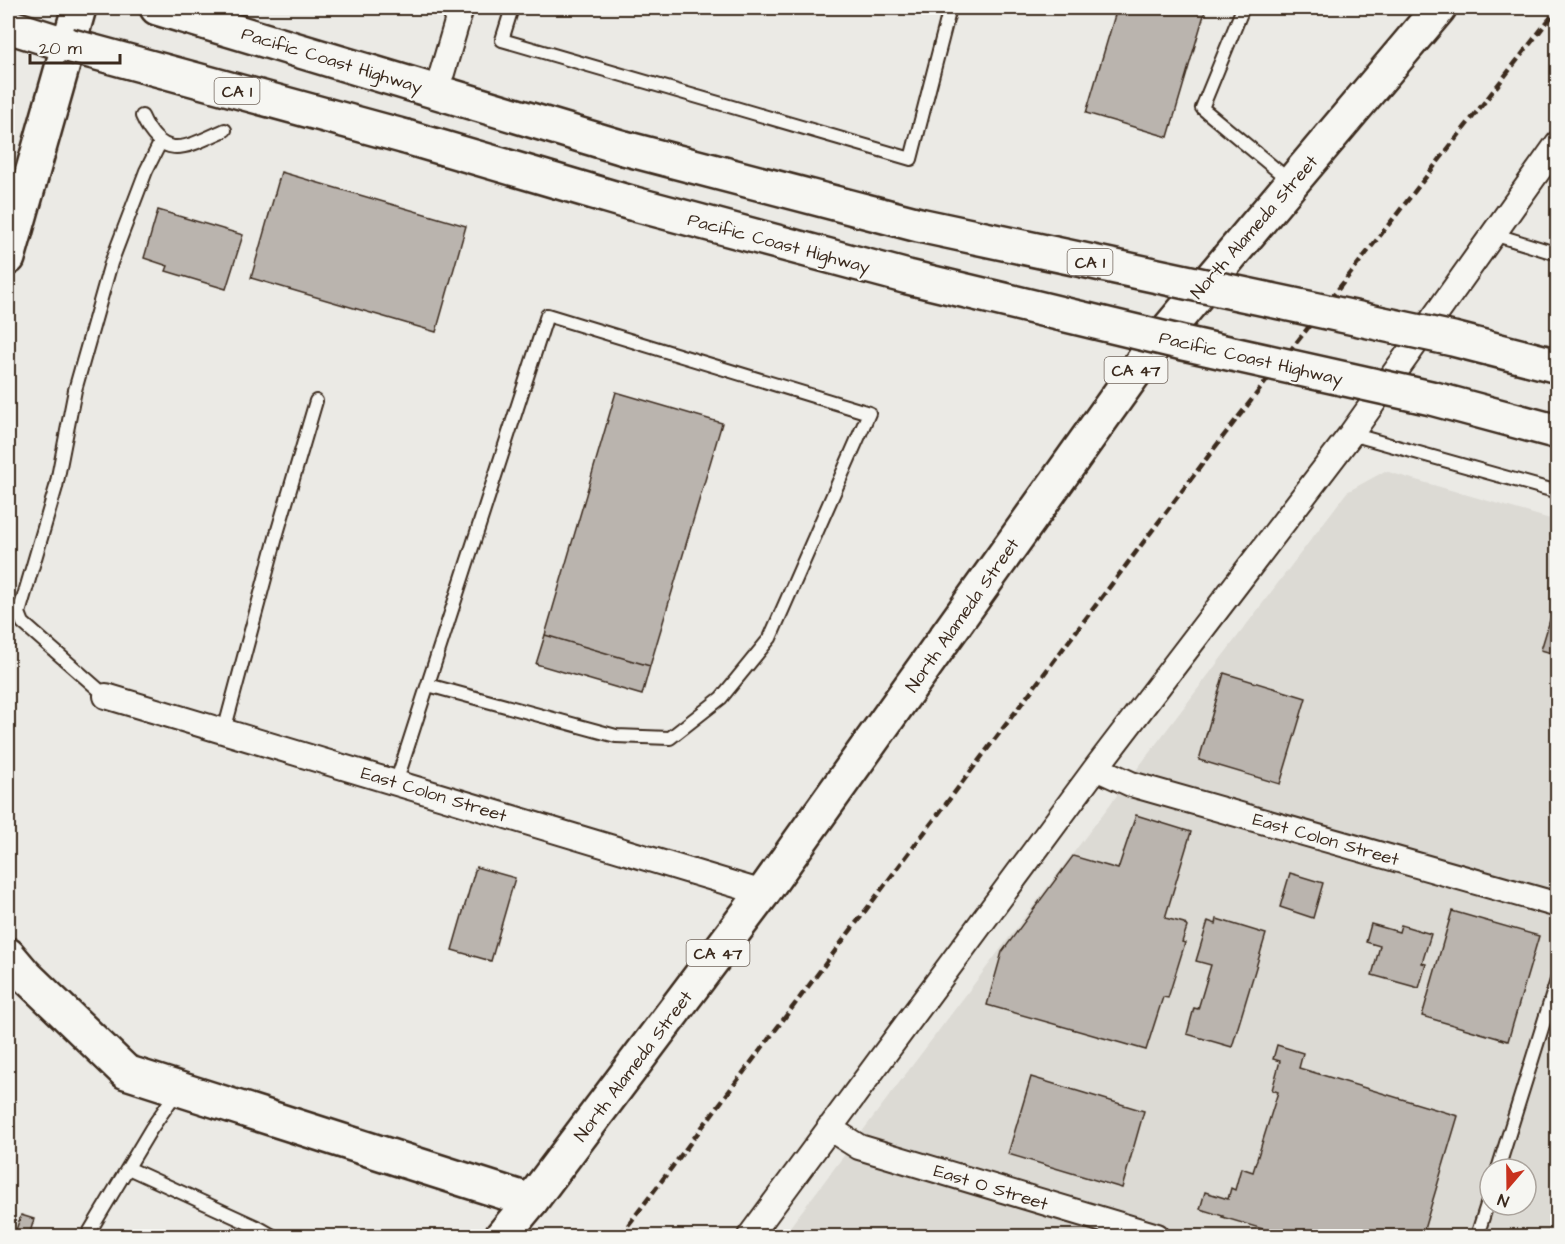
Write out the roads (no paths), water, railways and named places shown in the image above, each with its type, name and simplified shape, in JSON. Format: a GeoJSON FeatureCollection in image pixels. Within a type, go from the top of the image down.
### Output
{"type":"FeatureCollection","features":[{"type":"Feature","properties":{"kind":"main road"},"geometry":{"type":"LineString","coordinates":[[8,258],[79,8]]}},
{"type":"Feature","properties":{"kind":"main road","name":"Pacific Coast Highway"},"geometry":{"type":"LineString","coordinates":[[156,8],[624,148],[919,225],[1454,339],[1557,366]]}},
{"type":"Feature","properties":{"kind":"main road","name":"North Alameda Street"},"geometry":{"type":"LineString","coordinates":[[502,1236],[531,1201],[763,893],[1150,351],[1439,8]]}},
{"type":"Feature","properties":{"kind":"main road","name":"Pacific Coast Highway"},"geometry":{"type":"LineString","coordinates":[[8,26],[68,45],[417,140],[631,203],[908,277],[1183,343],[1431,398],[1557,432]]}},
{"type":"Feature","properties":{"kind":"main road"},"geometry":{"type":"LineString","coordinates":[[8,955],[25,975],[126,1072],[531,1201]]}},
{"type":"Feature","properties":{"kind":"street"},"geometry":{"type":"LineString","coordinates":[[442,73],[461,8]]}},
{"type":"Feature","properties":{"kind":"street"},"geometry":{"type":"LineString","coordinates":[[750,1236],[1096,768],[1351,434],[1557,142]]}},
{"type":"Feature","properties":{"kind":"street","name":"East Colon Street"},"geometry":{"type":"LineString","coordinates":[[106,696],[763,893]]}},
{"type":"Feature","properties":{"kind":"street","name":"East Colon Street"},"geometry":{"type":"LineString","coordinates":[[1096,768],[1131,784],[1557,905]]}},
{"type":"Feature","properties":{"kind":"street","name":"East O Street"},"geometry":{"type":"LineString","coordinates":[[830,1128],[860,1147],[1157,1236]]}},
{"type":"Feature","properties":{"kind":"lane"},"geometry":{"type":"LineString","coordinates":[[512,8],[502,40],[911,159],[950,8]]}},
{"type":"Feature","properties":{"kind":"lane"},"geometry":{"type":"LineString","coordinates":[[1243,8],[1202,108],[1292,183]]}},
{"type":"Feature","properties":{"kind":"lane"},"geometry":{"type":"LineString","coordinates":[[142,116],[150,133],[160,143],[177,148],[190,146],[225,130]]}},
{"type":"Feature","properties":{"kind":"lane"},"geometry":{"type":"LineString","coordinates":[[106,696],[23,623],[19,613],[56,487],[75,390],[111,262],[146,171],[160,143]]}},
{"type":"Feature","properties":{"kind":"lane"},"geometry":{"type":"LineString","coordinates":[[1493,234],[1557,254]]}},
{"type":"Feature","properties":{"kind":"lane"},"geometry":{"type":"LineString","coordinates":[[396,783],[547,315],[869,413],[770,638],[721,698],[670,738],[616,736],[428,685]]}},
{"type":"Feature","properties":{"kind":"lane"},"geometry":{"type":"LineString","coordinates":[[224,731],[278,530],[316,401]]}},
{"type":"Feature","properties":{"kind":"lane"},"geometry":{"type":"LineString","coordinates":[[1351,434],[1557,492]]}},
{"type":"Feature","properties":{"kind":"lane"},"geometry":{"type":"LineString","coordinates":[[1502,1157],[1557,978]]}},
{"type":"Feature","properties":{"kind":"lane"},"geometry":{"type":"LineString","coordinates":[[87,1236],[179,1089]]}},
{"type":"Feature","properties":{"kind":"lane"},"geometry":{"type":"LineString","coordinates":[[128,1168],[273,1236]]}},
{"type":"Feature","properties":{"kind":"lane"},"geometry":{"type":"LineString","coordinates":[[1477,1236],[1483,1217]]}},
{"type":"Feature","properties":{"kind":"railway"},"geometry":{"type":"LineString","coordinates":[[8,23],[12,8]]}},
{"type":"Feature","properties":{"kind":"railway"},"geometry":{"type":"LineString","coordinates":[[620,1236],[1225,434],[1558,8]]}}]}
